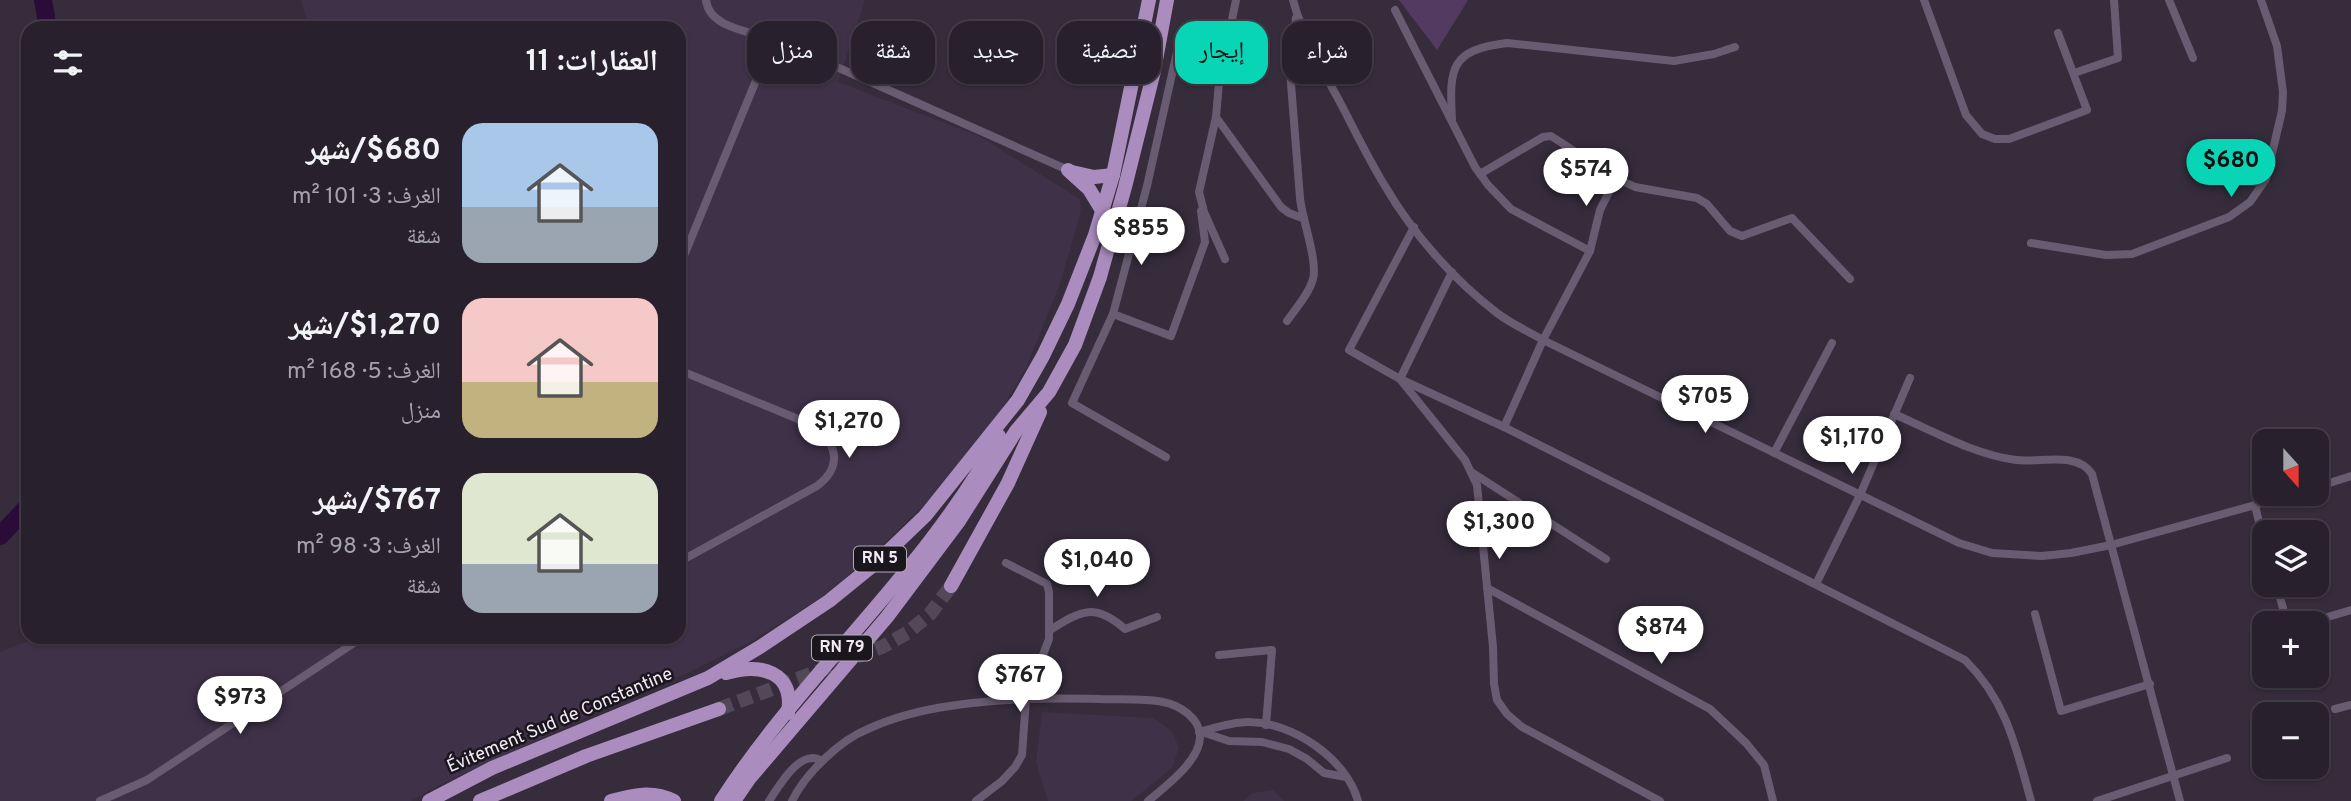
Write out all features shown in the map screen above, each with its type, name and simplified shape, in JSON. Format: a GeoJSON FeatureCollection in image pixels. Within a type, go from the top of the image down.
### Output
{"type":"FeatureCollection","features":[{"type":"Feature","properties":{"kind":"highway","name":"RN 5"},"geometry":{"type":"LineString","coordinates":[[708,678],[829,601],[877,562],[925,516],[1018,400],[1068,304],[1103,212],[1149,0]]}},
{"type":"Feature","properties":{"kind":"highway"},"geometry":{"type":"LineString","coordinates":[[951,586],[1008,483],[1049,392],[1075,345],[1109,246],[1154,71],[1167,0]]}},
{"type":"Feature","properties":{"kind":"highway"},"geometry":{"type":"LineString","coordinates":[[1068,170],[1094,177],[1113,175]]}},
{"type":"Feature","properties":{"kind":"highway"},"geometry":{"type":"LineString","coordinates":[[1068,170],[1089,189],[1103,212]]}},
{"type":"Feature","properties":{"kind":"highway","name":"RN 79"},"geometry":{"type":"LineString","coordinates":[[721,801],[754,755],[967,500],[1016,431],[1049,392]]}},
{"type":"Feature","properties":{"kind":"highway","name":"RN 79"},"geometry":{"type":"LineString","coordinates":[[784,739],[887,617],[959,521],[1018,400]]}},
{"type":"Feature","properties":{"kind":"highway"},"geometry":{"type":"LineString","coordinates":[[708,678],[749,667],[766,670],[778,677],[788,689],[791,700],[784,739],[749,779],[734,801]]}},
{"type":"Feature","properties":{"kind":"highway","name":"Évitement Sud de Constantine"},"geometry":{"type":"LineString","coordinates":[[429,801],[492,768],[708,678]]}},
{"type":"Feature","properties":{"kind":"highway"},"geometry":{"type":"LineString","coordinates":[[480,801],[586,756],[719,709]]}},
{"type":"Feature","properties":{"kind":"highway"},"geometry":{"type":"LineString","coordinates":[[611,801],[648,793],[674,801]]}},
{"type":"Feature","properties":{"kind":"street"},"geometry":{"type":"LineString","coordinates":[[706,0],[710,11],[718,20],[747,31]]}},
{"type":"Feature","properties":{"kind":"street"},"geometry":{"type":"LineString","coordinates":[[1113,314],[1171,336],[1205,242],[1199,192],[1216,117],[1219,82],[1236,0]]}},
{"type":"Feature","properties":{"kind":"street"},"geometry":{"type":"LineString","coordinates":[[1293,0],[1317,59],[1385,187],[1414,227],[1452,272],[1499,315],[1543,340],[1959,543],[1992,553],[2042,556],[2111,545],[2255,506],[2259,520]]}},
{"type":"Feature","properties":{"kind":"street"},"geometry":{"type":"LineString","coordinates":[[1924,0],[1966,116],[1982,134],[1995,139],[2009,139],[2087,110],[2058,33]]}},
{"type":"Feature","properties":{"kind":"street"},"geometry":{"type":"LineString","coordinates":[[2074,73],[2118,58],[2113,0]]}},
{"type":"Feature","properties":{"kind":"street"},"geometry":{"type":"LineString","coordinates":[[2169,0],[2193,58]]}},
{"type":"Feature","properties":{"kind":"street"},"geometry":{"type":"LineString","coordinates":[[2031,243],[2106,255],[2132,254],[2229,217],[2250,202],[2266,179],[2282,111],[2283,92],[2277,46],[2261,0]]}},
{"type":"Feature","properties":{"kind":"street"},"geometry":{"type":"LineString","coordinates":[[1395,10],[1480,174],[1511,209],[1590,251]]}},
{"type":"Feature","properties":{"kind":"street"},"geometry":{"type":"LineString","coordinates":[[1287,321],[1310,288],[1314,276],[1302,218],[1290,71],[1297,15]]}},
{"type":"Feature","properties":{"kind":"street"},"geometry":{"type":"LineString","coordinates":[[1452,123],[1451,79],[1457,63],[1484,46],[1507,43],[1674,61],[1714,54],[1735,47]]}},
{"type":"Feature","properties":{"kind":"street"},"geometry":{"type":"LineString","coordinates":[[1166,457],[1072,403],[1113,314],[1131,251],[1175,60]]}},
{"type":"Feature","properties":{"kind":"street"},"geometry":{"type":"LineString","coordinates":[[837,67],[1068,170]]}},
{"type":"Feature","properties":{"kind":"street"},"geometry":{"type":"LineString","coordinates":[[686,251],[755,84]]}},
{"type":"Feature","properties":{"kind":"street"},"geometry":{"type":"LineString","coordinates":[[1216,117],[1281,207],[1302,218]]}},
{"type":"Feature","properties":{"kind":"street"},"geometry":{"type":"LineString","coordinates":[[1480,174],[1543,137],[1551,136],[1616,178],[1635,187],[1696,198],[1707,204],[1730,231],[1742,236],[1793,218],[1850,279]]}},
{"type":"Feature","properties":{"kind":"street"},"geometry":{"type":"LineString","coordinates":[[1504,427],[1543,340],[1590,251],[1600,210],[1616,178]]}},
{"type":"Feature","properties":{"kind":"street"},"geometry":{"type":"LineString","coordinates":[[1200,201],[1225,260]]}},
{"type":"Feature","properties":{"kind":"street"},"geometry":{"type":"LineString","coordinates":[[1414,227],[1349,350],[1399,379],[1504,427],[1952,651],[1977,671],[1989,686],[2013,736],[2031,801]]}},
{"type":"Feature","properties":{"kind":"street"},"geometry":{"type":"LineString","coordinates":[[1109,246],[1131,251]]}},
{"type":"Feature","properties":{"kind":"street"},"geometry":{"type":"LineString","coordinates":[[1399,379],[1452,272]]}},
{"type":"Feature","properties":{"kind":"street"},"geometry":{"type":"LineString","coordinates":[[1774,453],[1832,343]]}},
{"type":"Feature","properties":{"kind":"street"},"geometry":{"type":"LineString","coordinates":[[686,373],[815,426],[826,435],[832,445],[834,459],[827,478],[817,486],[686,558]]}},
{"type":"Feature","properties":{"kind":"street"},"geometry":{"type":"LineString","coordinates":[[1816,584],[1860,495],[1910,378]]}},
{"type":"Feature","properties":{"kind":"street"},"geometry":{"type":"LineString","coordinates":[[1399,379],[1473,474],[1605,559]]}},
{"type":"Feature","properties":{"kind":"street"},"geometry":{"type":"LineString","coordinates":[[1894,414],[1997,456],[2033,461],[2071,461],[2087,467],[2092,474],[2180,801]]}},
{"type":"Feature","properties":{"kind":"street"},"geometry":{"type":"LineString","coordinates":[[1473,474],[1479,499],[1497,700],[1507,714],[1522,727],[1660,801]]}},
{"type":"Feature","properties":{"kind":"street"},"geometry":{"type":"LineString","coordinates":[[2329,484],[2350,479]]}},
{"type":"Feature","properties":{"kind":"street"},"geometry":{"type":"LineString","coordinates":[[976,801],[1002,781],[1022,755],[1027,699],[1045,652],[1050,630],[1047,584],[1006,564]]}},
{"type":"Feature","properties":{"kind":"street"},"geometry":{"type":"LineString","coordinates":[[1487,588],[1710,709],[1746,743],[1764,765],[1773,801]]}},
{"type":"Feature","properties":{"kind":"street"},"geometry":{"type":"LineString","coordinates":[[2329,616],[2351,610]]}},
{"type":"Feature","properties":{"kind":"street"},"geometry":{"type":"LineString","coordinates":[[1050,630],[1085,611],[1111,617],[1125,629],[1157,617]]}},
{"type":"Feature","properties":{"kind":"street"},"geometry":{"type":"LineString","coordinates":[[2035,614],[2062,710],[2150,684]]}},
{"type":"Feature","properties":{"kind":"street"},"geometry":{"type":"LineString","coordinates":[[115,801],[352,644]]}},
{"type":"Feature","properties":{"kind":"street"},"geometry":{"type":"LineString","coordinates":[[1219,655],[1272,650],[1266,724]]}},
{"type":"Feature","properties":{"kind":"street"},"geometry":{"type":"LineString","coordinates":[[792,801],[807,775],[864,730],[951,706],[1027,699],[1165,702],[1187,714],[1197,725],[1199,732],[1195,753],[1185,767],[1148,801]]}},
{"type":"Feature","properties":{"kind":"street"},"geometry":{"type":"LineString","coordinates":[[2335,709],[2351,705]]}},
{"type":"Feature","properties":{"kind":"street"},"geometry":{"type":"LineString","coordinates":[[1199,732],[1247,722],[1266,724],[1312,743],[1339,767],[1355,790],[1358,801]]}},
{"type":"Feature","properties":{"kind":"street"},"geometry":{"type":"LineString","coordinates":[[1199,732],[1229,741],[1262,742],[1289,749],[1324,773],[1346,777]]}},
{"type":"Feature","properties":{"kind":"street"},"geometry":{"type":"LineString","coordinates":[[769,801],[799,764],[809,758],[822,761]]}},
{"type":"Feature","properties":{"kind":"street"},"geometry":{"type":"LineString","coordinates":[[2097,801],[2124,797],[2227,758]]}},
{"type":"Feature","properties":{"kind":"street"},"geometry":{"type":"LineString","coordinates":[[100,801],[147,780]]}},
{"type":"Feature","properties":{"kind":"shaded area"},"geometry":{"type":"Polygon","coordinates":[[[301,0],[865,0],[858,21],[851,21],[851,43],[838,82],[981,137],[1080,199],[1081,211],[1060,284],[1026,368],[989,430],[922,507],[870,557],[819,599],[750,642],[411,801],[0,801],[0,652],[21,644],[686,644],[686,21],[307,21],[301,0]]]}},
{"type":"Feature","properties":{"kind":"shaded area"},"geometry":{"type":"Polygon","coordinates":[[[1399,0],[1468,0],[1437,50],[1399,0]]]}},
{"type":"Feature","properties":{"kind":"shaded area"},"geometry":{"type":"Polygon","coordinates":[[[1042,712],[1153,718],[1171,730],[1179,747],[1172,768],[1131,801],[1048,801],[1036,762],[1042,712]]]}},
{"type":"Feature","properties":{"kind":"shaded area"},"geometry":{"type":"Polygon","coordinates":[[[1273,790],[1284,801],[1243,801],[1252,793],[1273,790]]]}},
{"type":"Feature","properties":{"kind":"waterway"},"geometry":{"type":"LineString","coordinates":[[43,0],[47,21]]}},
{"type":"Feature","properties":{"kind":"waterway"},"geometry":{"type":"LineString","coordinates":[[0,536],[21,514]]}},
{"type":"Feature","properties":{"kind":"tunnel"},"geometry":{"type":"LineString","coordinates":[[719,709],[882,647],[907,633],[930,614],[951,586]]}}]}
